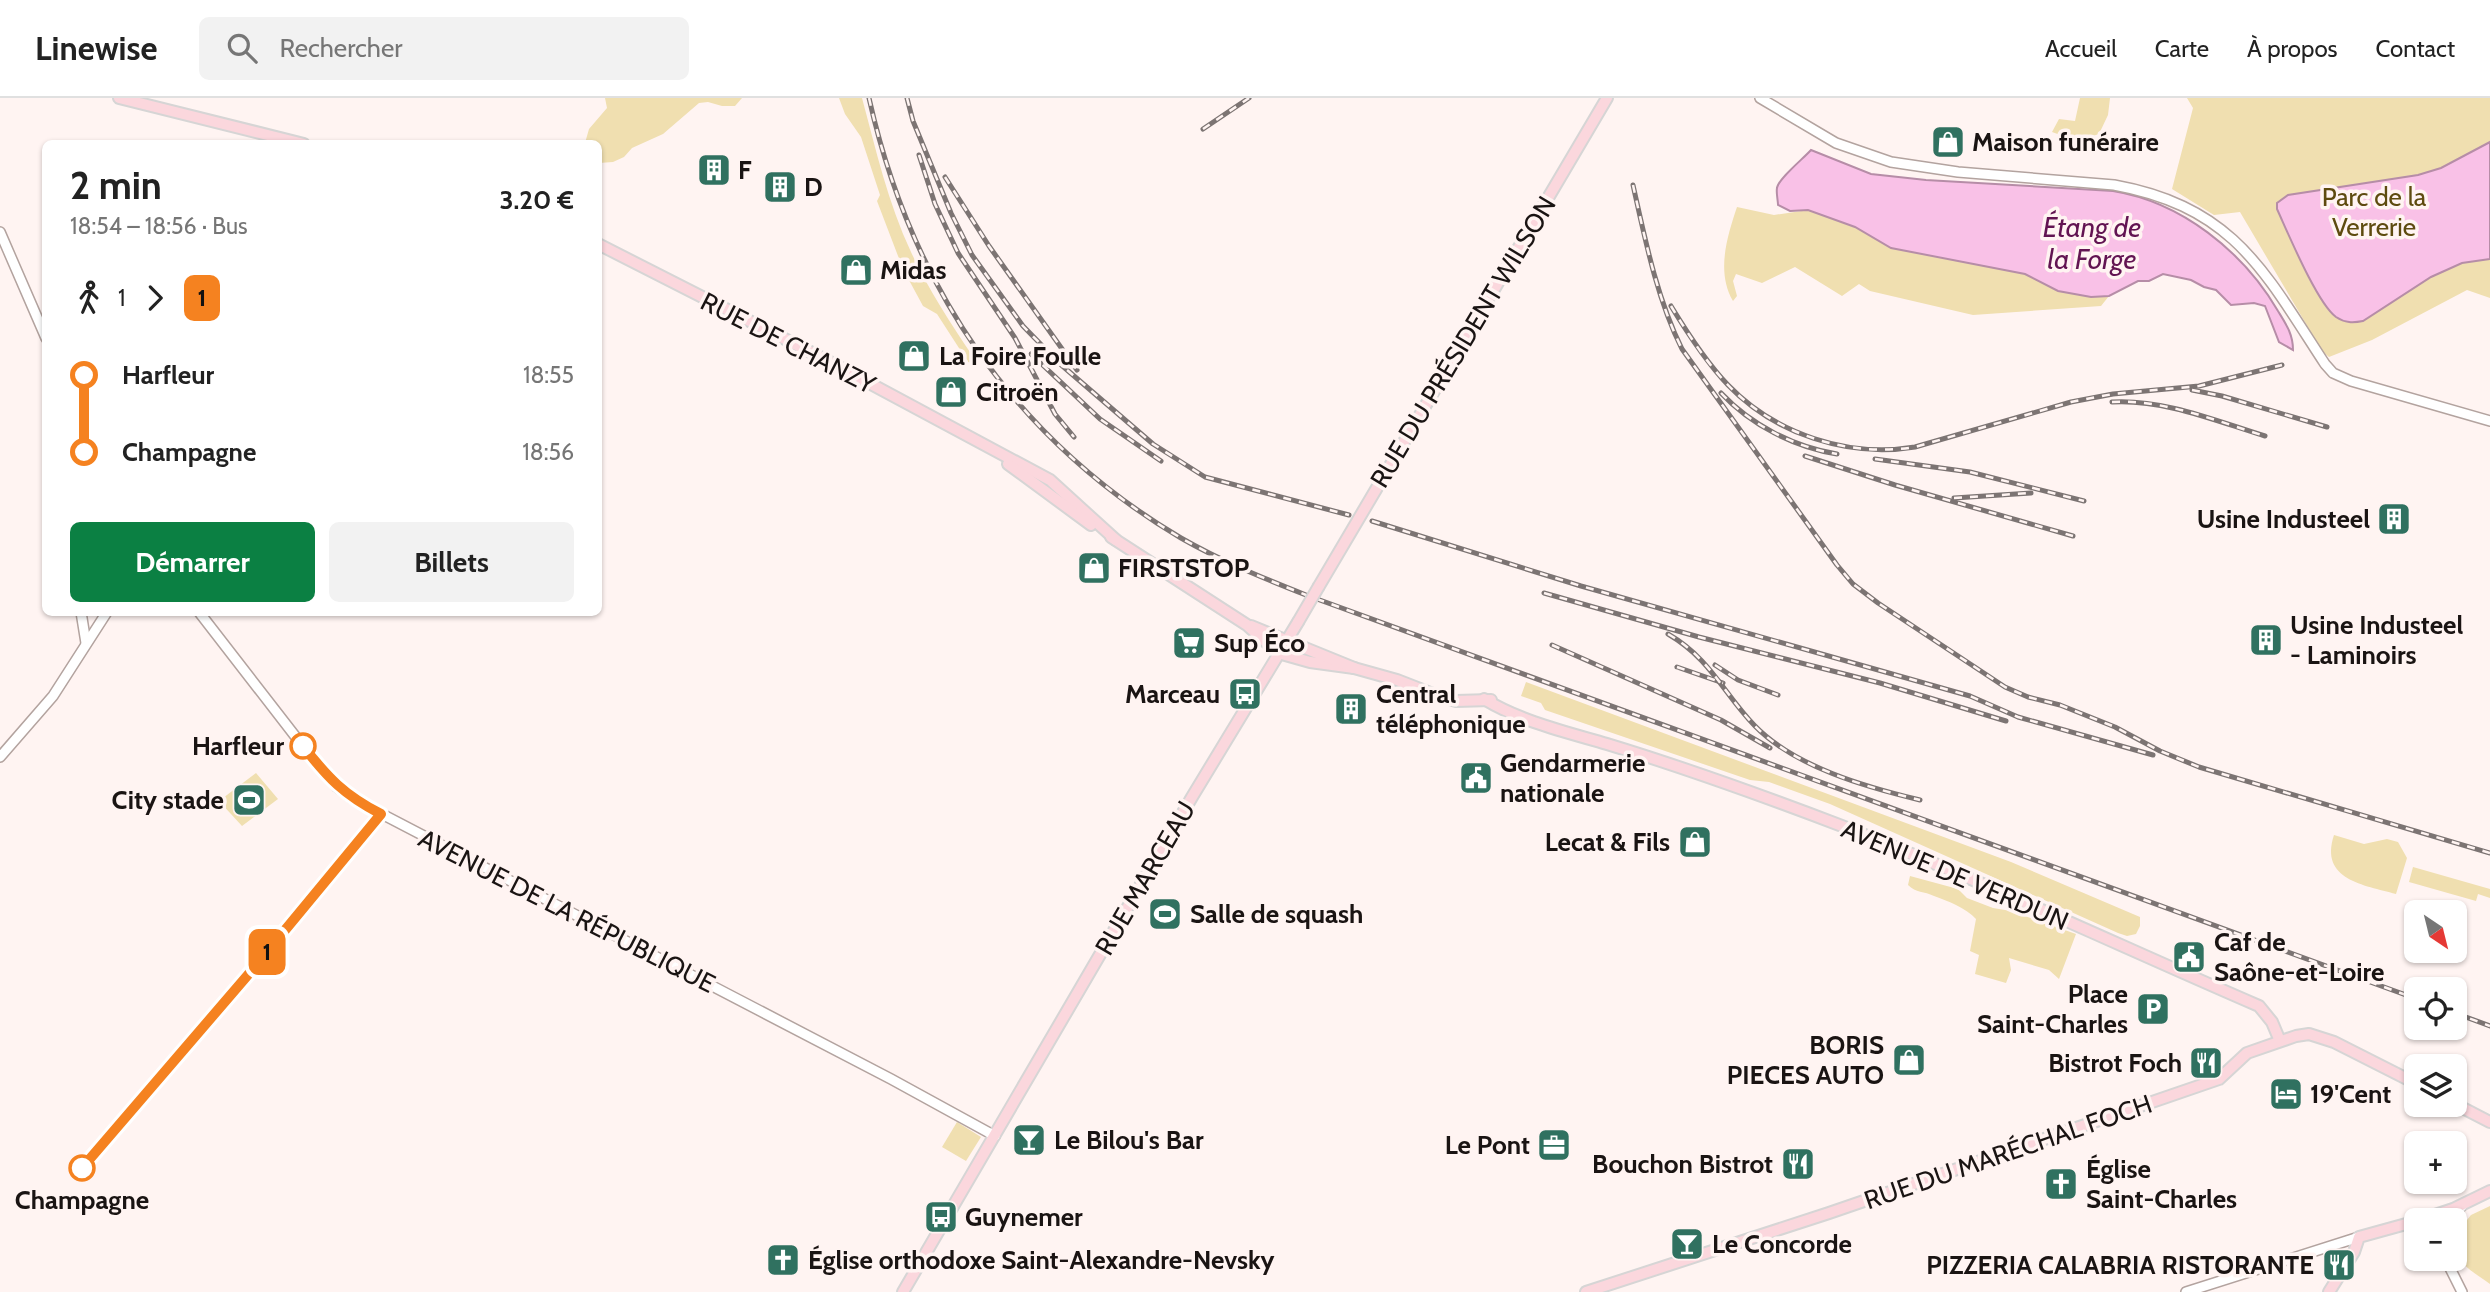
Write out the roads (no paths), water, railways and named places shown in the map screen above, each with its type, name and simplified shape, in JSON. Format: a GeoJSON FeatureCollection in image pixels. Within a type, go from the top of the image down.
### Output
{"type":"FeatureCollection","features":[{"type":"Feature","properties":{"kind":"main road"},"geometry":{"type":"LineString","coordinates":[[119,98],[288,140]]}},
{"type":"Feature","properties":{"kind":"main road","name":"RUE DU PRÉSIDENT WILSON"},"geometry":{"type":"LineString","coordinates":[[1298,622],[1607,98]]}},
{"type":"Feature","properties":{"kind":"main road","name":"RUE DE CHANZY"},"geometry":{"type":"LineString","coordinates":[[602,246],[830,362],[977,442],[1074,514],[1247,625],[1278,653]]}},
{"type":"Feature","properties":{"kind":"main road","name":"RUE MARCEAU"},"geometry":{"type":"LineString","coordinates":[[904,1292],[1298,622]]}},
{"type":"Feature","properties":{"kind":"main road","name":"RUE DE CHANZY"},"geometry":{"type":"LineString","coordinates":[[1247,625],[1286,640]]}},
{"type":"Feature","properties":{"kind":"main road","name":"AVENUE DE VERDUN"},"geometry":{"type":"LineString","coordinates":[[1286,640],[1354,668],[1456,701],[1501,701],[1607,744],[1842,826],[1997,890],[2259,1006],[2272,1022],[2280,1041]]}},
{"type":"Feature","properties":{"kind":"main road","name":"AVENUE DE VERDUN"},"geometry":{"type":"LineString","coordinates":[[1278,653],[1310,662],[1354,668]]}},
{"type":"Feature","properties":{"kind":"main road","name":"RUE DU MARÉCHAL FOCH"},"geometry":{"type":"LineString","coordinates":[[1586,1292],[1829,1213],[2219,1079],[2247,1054],[2295,1036],[2320,1036],[2404,1078]]}},
{"type":"Feature","properties":{"kind":"main road"},"geometry":{"type":"LineString","coordinates":[[2467,1110],[2490,1122]]}},
{"type":"Feature","properties":{"kind":"main road"},"geometry":{"type":"LineString","coordinates":[[2454,1208],[2490,1191]]}},
{"type":"Feature","properties":{"kind":"main road"},"geometry":{"type":"LineString","coordinates":[[2329,1292],[2354,1252],[2359,1237],[2404,1224]]}},
{"type":"Feature","properties":{"kind":"street"},"geometry":{"type":"LineString","coordinates":[[1760,98],[1836,143],[1891,162],[1958,172],[2114,185],[2137,189],[2175,202],[2214,224],[2260,266],[2333,373],[2490,421]]}},
{"type":"Feature","properties":{"kind":"street"},"geometry":{"type":"LineString","coordinates":[[0,232],[42,329]]}},
{"type":"Feature","properties":{"kind":"street"},"geometry":{"type":"LineString","coordinates":[[82,616],[86,643]]}},
{"type":"Feature","properties":{"kind":"street"},"geometry":{"type":"LineString","coordinates":[[0,757],[53,696],[104,616]]}},
{"type":"Feature","properties":{"kind":"street","name":"AVENUE DE LA RÉPUBLIQUE"},"geometry":{"type":"LineString","coordinates":[[202,616],[293,734],[337,787],[353,799],[891,1079],[995,1136]]}},
{"type":"Feature","properties":{"kind":"street"},"geometry":{"type":"LineString","coordinates":[[2460,1208],[2463,1205]]}},
{"type":"Feature","properties":{"kind":"street"},"geometry":{"type":"LineString","coordinates":[[2186,1292],[2359,1237]]}},
{"type":"Feature","properties":{"kind":"street"},"geometry":{"type":"LineString","coordinates":[[2452,1271],[2462,1292]]}},
{"type":"Feature","properties":{"kind":"water"},"geometry":{"type":"Polygon","coordinates":[[[2490,142],[2490,259],[2462,263],[2431,277],[2363,321],[2349,322],[2336,317],[2320,298],[2312,283],[2277,209],[2277,203],[2288,195],[2418,175],[2441,168],[2490,142]]]}},
{"type":"Feature","properties":{"kind":"water","name":"Étang de la Forge"},"geometry":{"type":"Polygon","coordinates":[[[1811,150],[1871,174],[1926,180],[2113,191],[2163,206],[2208,233],[2247,268],[2264,289],[2286,325],[2293,350],[2279,342],[2265,306],[2254,303],[2231,305],[2216,290],[2191,280],[2163,274],[2149,281],[2138,281],[2109,296],[2091,297],[2058,291],[2025,274],[1891,248],[1855,227],[1808,210],[1790,211],[1778,205],[1778,184],[1811,150]]]}},
{"type":"Feature","properties":{"kind":"railway"},"geometry":{"type":"LineString","coordinates":[[869,98],[888,167],[912,232],[942,294],[978,351],[1020,405],[1068,454],[1121,498],[1181,538],[1227,562],[1306,595],[2404,994]]}},
{"type":"Feature","properties":{"kind":"railway"},"geometry":{"type":"LineString","coordinates":[[907,98],[913,121],[951,213],[972,255],[1023,326],[1059,363],[1153,444],[1205,477],[1349,515]]}},
{"type":"Feature","properties":{"kind":"railway"},"geometry":{"type":"LineString","coordinates":[[1203,129],[1249,98]]}},
{"type":"Feature","properties":{"kind":"railway"},"geometry":{"type":"LineString","coordinates":[[919,155],[935,204],[958,253],[1015,338],[1055,414],[1074,437]]}},
{"type":"Feature","properties":{"kind":"railway"},"geometry":{"type":"LineString","coordinates":[[945,177],[989,246],[1077,370]]}},
{"type":"Feature","properties":{"kind":"railway"},"geometry":{"type":"LineString","coordinates":[[1633,185],[1665,310],[1682,349],[1853,584],[2005,687],[2028,697],[2060,705],[2115,727],[2160,751],[2199,767],[2490,853]]}},
{"type":"Feature","properties":{"kind":"railway"},"geometry":{"type":"LineString","coordinates":[[1671,306],[1712,367],[1747,402],[1790,429],[1839,445],[1864,449],[1915,447],[2071,402],[2113,394],[2199,386],[2282,365]]}},
{"type":"Feature","properties":{"kind":"railway"},"geometry":{"type":"LineString","coordinates":[[1031,354],[1100,419],[1161,461]]}},
{"type":"Feature","properties":{"kind":"railway"},"geometry":{"type":"LineString","coordinates":[[2192,390],[2222,396],[2327,427]]}},
{"type":"Feature","properties":{"kind":"railway"},"geometry":{"type":"LineString","coordinates":[[1721,393],[1746,415],[1774,433],[1805,446],[1837,454]]}},
{"type":"Feature","properties":{"kind":"railway"},"geometry":{"type":"LineString","coordinates":[[2112,402],[2170,407],[2265,436]]}},
{"type":"Feature","properties":{"kind":"railway"},"geometry":{"type":"LineString","coordinates":[[1805,456],[2073,536]]}},
{"type":"Feature","properties":{"kind":"railway"},"geometry":{"type":"LineString","coordinates":[[1875,459],[1970,472],[2084,501]]}},
{"type":"Feature","properties":{"kind":"railway"},"geometry":{"type":"LineString","coordinates":[[1954,498],[2031,493]]}},
{"type":"Feature","properties":{"kind":"railway"},"geometry":{"type":"LineString","coordinates":[[1372,521],[1581,586],[1970,696],[2018,717],[2153,755]]}},
{"type":"Feature","properties":{"kind":"railway"},"geometry":{"type":"LineString","coordinates":[[1544,593],[1699,637],[1880,683],[2006,721]]}},
{"type":"Feature","properties":{"kind":"railway"},"geometry":{"type":"LineString","coordinates":[[1668,634],[1706,665],[1755,726],[1790,753],[1832,774],[1920,800]]}},
{"type":"Feature","properties":{"kind":"railway"},"geometry":{"type":"LineString","coordinates":[[1552,645],[1721,720],[1770,748]]}},
{"type":"Feature","properties":{"kind":"railway"},"geometry":{"type":"LineString","coordinates":[[1715,665],[1738,680],[1778,695]]}},
{"type":"Feature","properties":{"kind":"railway"},"geometry":{"type":"LineString","coordinates":[[1677,667],[1723,683]]}},
{"type":"Feature","properties":{"kind":"railway"},"geometry":{"type":"LineString","coordinates":[[2467,1017],[2490,1026]]}},
{"type":"Feature","properties":{"kind":"place","name":"Maison funéraire"},"geometry":{"type":"Point","coordinates":[1948,142]}},
{"type":"Feature","properties":{"kind":"place","name":"F"},"geometry":{"type":"Point","coordinates":[714,170]}},
{"type":"Feature","properties":{"kind":"place","name":"D"},"geometry":{"type":"Point","coordinates":[780,187]}},
{"type":"Feature","properties":{"kind":"place","name":"Midas"},"geometry":{"type":"Point","coordinates":[856,270]}},
{"type":"Feature","properties":{"kind":"place","name":"La Foire Foulle"},"geometry":{"type":"Point","coordinates":[914,356]}},
{"type":"Feature","properties":{"kind":"place","name":"Citroën"},"geometry":{"type":"Point","coordinates":[951,392]}},
{"type":"Feature","properties":{"kind":"place","name":"Usine Industeel"},"geometry":{"type":"Point","coordinates":[2394,519]}},
{"type":"Feature","properties":{"kind":"place","name":"FIRSTSTOP"},"geometry":{"type":"Point","coordinates":[1094,568]}},
{"type":"Feature","properties":{"kind":"place","name":"Usine Industeel - Laminoirs"},"geometry":{"type":"Point","coordinates":[2266,640]}},
{"type":"Feature","properties":{"kind":"place","name":"Sup Éco"},"geometry":{"type":"Point","coordinates":[1189,643]}},
{"type":"Feature","properties":{"kind":"place","name":"Marceau"},"geometry":{"type":"Point","coordinates":[1245,694]}},
{"type":"Feature","properties":{"kind":"place","name":"Central téléphonique"},"geometry":{"type":"Point","coordinates":[1351,709]}},
{"type":"Feature","properties":{"kind":"place","name":"Harfleur"},"geometry":{"type":"Point","coordinates":[303,746]}},
{"type":"Feature","properties":{"kind":"place","name":"Gendarmerie nationale"},"geometry":{"type":"Point","coordinates":[1476,778]}},
{"type":"Feature","properties":{"kind":"place","name":"City stade"},"geometry":{"type":"Point","coordinates":[249,800]}},
{"type":"Feature","properties":{"kind":"place","name":"Lecat & Fils"},"geometry":{"type":"Point","coordinates":[1695,842]}},
{"type":"Feature","properties":{"kind":"place","name":"Salle de squash"},"geometry":{"type":"Point","coordinates":[1165,914]}},
{"type":"Feature","properties":{"kind":"place","name":"Caf de Saône-et-Loire"},"geometry":{"type":"Point","coordinates":[2189,957]}},
{"type":"Feature","properties":{"kind":"place","name":"Place Saint-Charles"},"geometry":{"type":"Point","coordinates":[2153,1009]}},
{"type":"Feature","properties":{"kind":"place","name":"BORIS PIECES AUTO"},"geometry":{"type":"Point","coordinates":[1909,1060]}},
{"type":"Feature","properties":{"kind":"place","name":"Bistrot Foch"},"geometry":{"type":"Point","coordinates":[2206,1063]}},
{"type":"Feature","properties":{"kind":"place","name":"19'Cent"},"geometry":{"type":"Point","coordinates":[2286,1094]}},
{"type":"Feature","properties":{"kind":"place","name":"Le Bilou's Bar"},"geometry":{"type":"Point","coordinates":[1029,1140]}},
{"type":"Feature","properties":{"kind":"place","name":"Le Pont"},"geometry":{"type":"Point","coordinates":[1554,1145]}},
{"type":"Feature","properties":{"kind":"place","name":"Bouchon Bistrot"},"geometry":{"type":"Point","coordinates":[1798,1164]}},
{"type":"Feature","properties":{"kind":"place","name":"Champagne"},"geometry":{"type":"Point","coordinates":[82,1168]}},
{"type":"Feature","properties":{"kind":"place","name":"Église Saint-Charles"},"geometry":{"type":"Point","coordinates":[2061,1184]}},
{"type":"Feature","properties":{"kind":"place","name":"Guynemer"},"geometry":{"type":"Point","coordinates":[941,1217]}},
{"type":"Feature","properties":{"kind":"place","name":"Le Concorde"},"geometry":{"type":"Point","coordinates":[1687,1244]}},
{"type":"Feature","properties":{"kind":"place","name":"Église orthodoxe Saint-Alexandre-Nevsky"},"geometry":{"type":"Point","coordinates":[783,1260]}},
{"type":"Feature","properties":{"kind":"place","name":"PIZZERIA CALABRIA RISTORANTE"},"geometry":{"type":"Point","coordinates":[2339,1265]}},
{"type":"Feature","properties":{"kind":"park label","name":"Parc de la Verrerie"},"geometry":{"type":"Point","coordinates":[2374,212]}}]}
